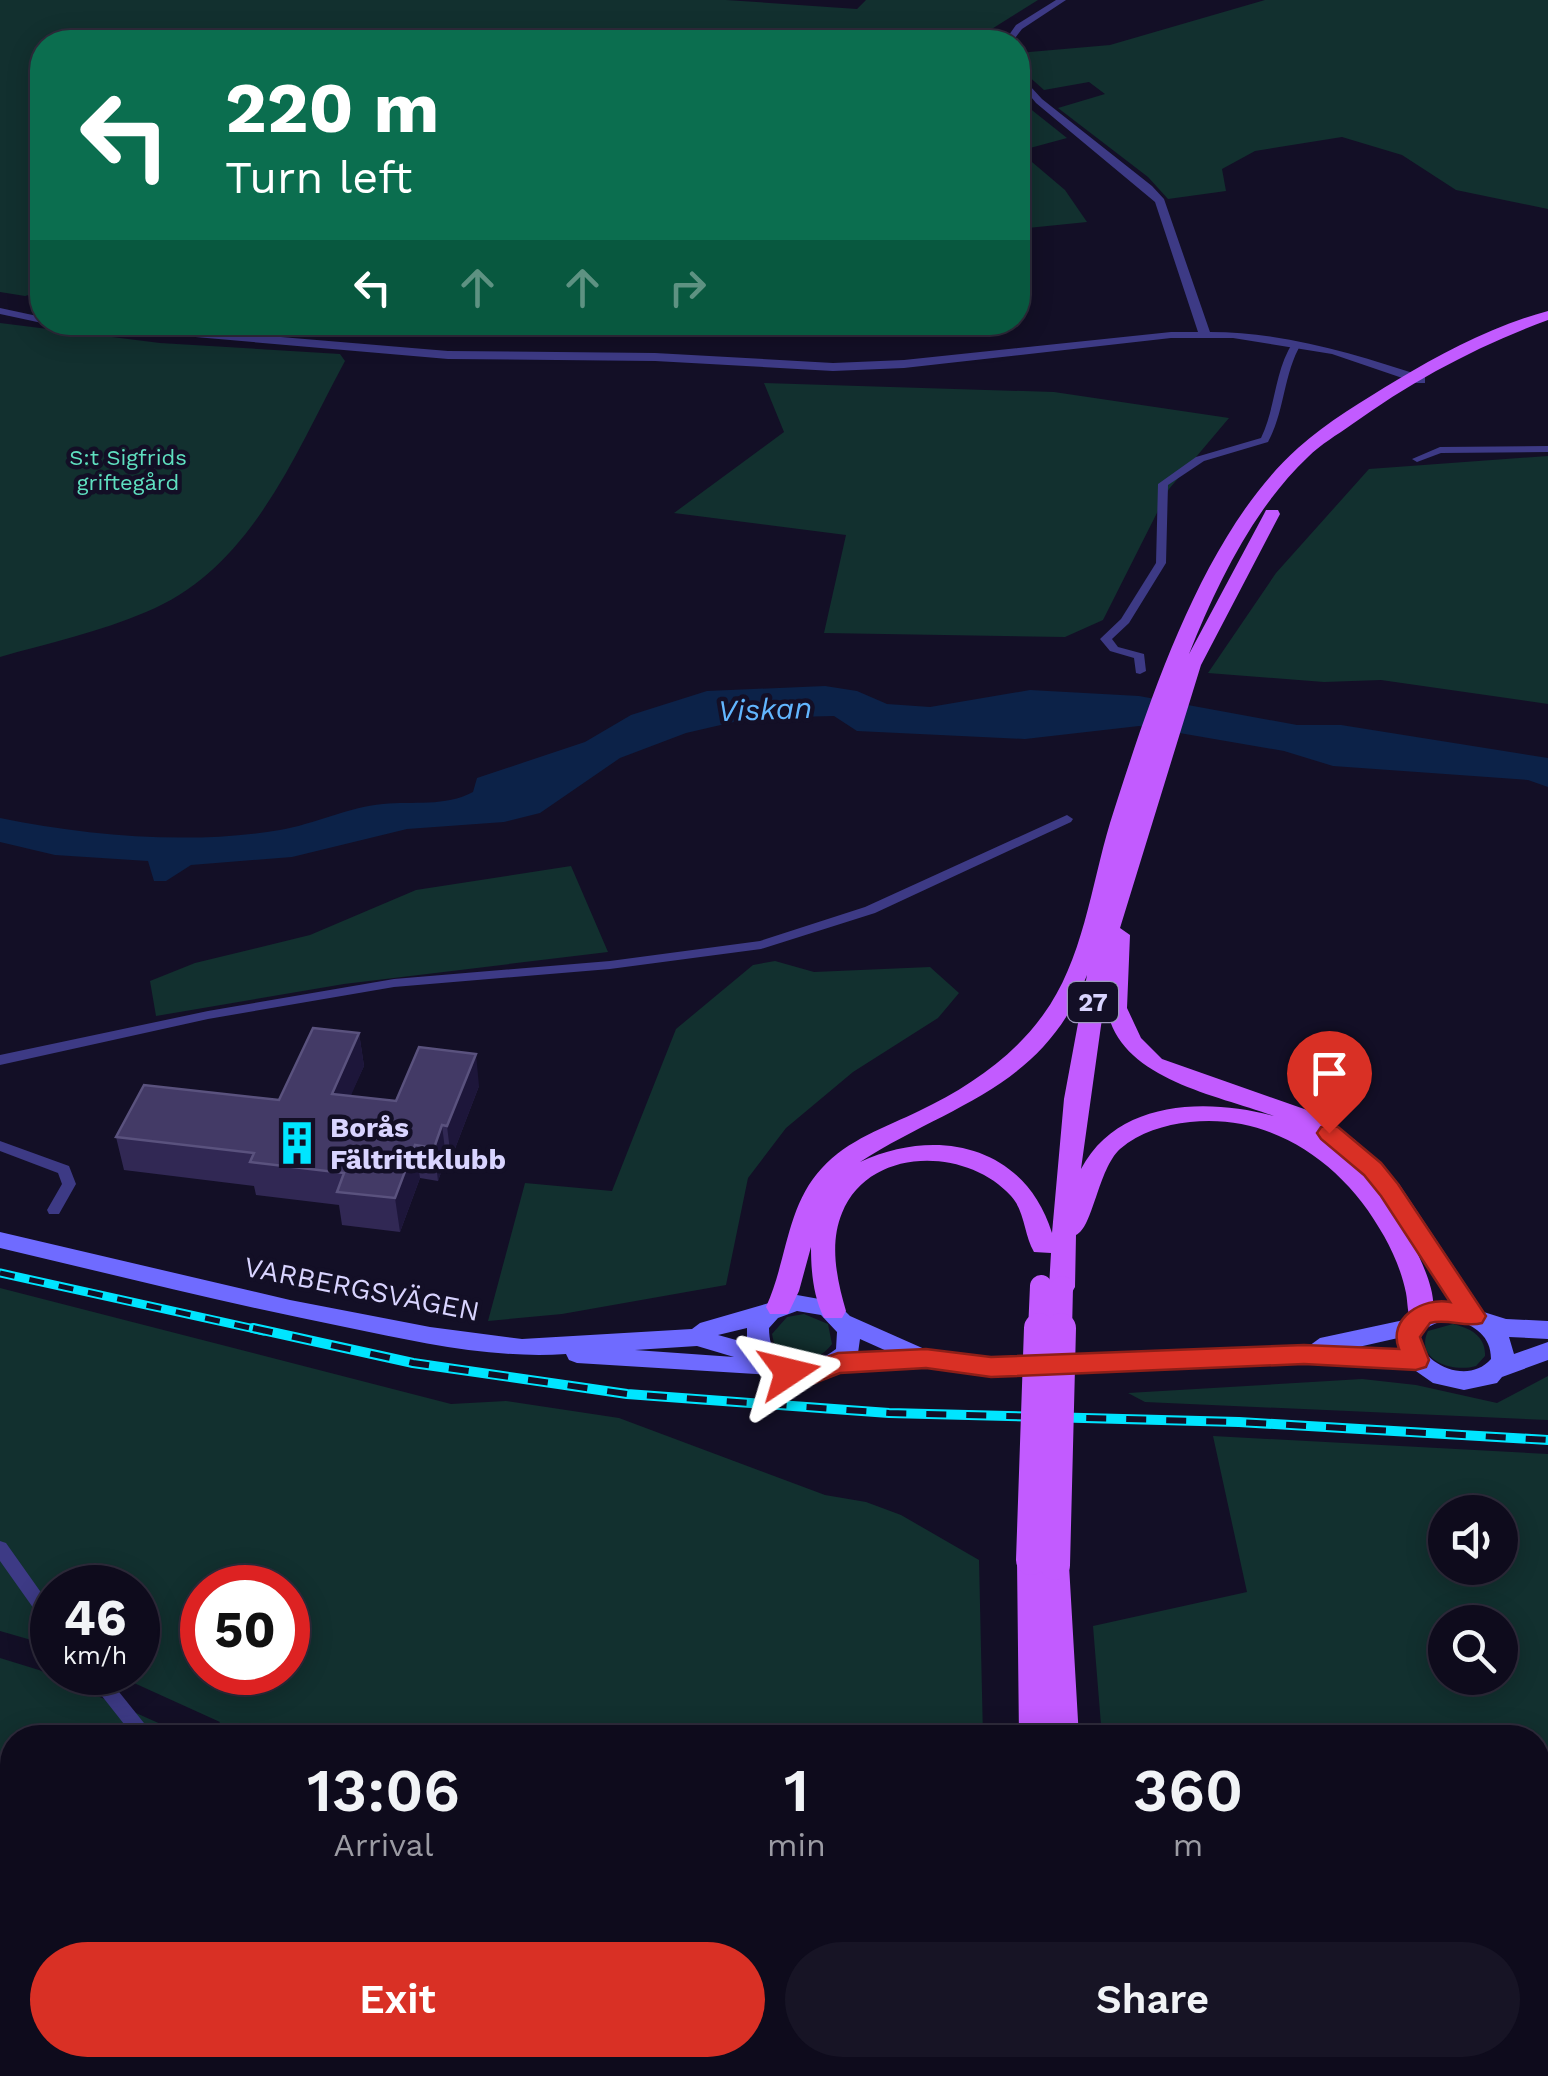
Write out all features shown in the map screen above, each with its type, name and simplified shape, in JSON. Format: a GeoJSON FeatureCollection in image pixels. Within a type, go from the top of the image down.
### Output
{"type":"FeatureCollection","features":[{"type":"Feature","properties":{"kind":"main road","name":"27"},"geometry":{"type":"LineString","coordinates":[[1055,1281],[1043,1246],[1054,1196],[1065,1090],[1105,906],[1184,664],[1272,514],[1318,454],[1416,378],[1548,318]]}},
{"type":"Feature","properties":{"kind":"main road","name":"27"},"geometry":{"type":"LineString","coordinates":[[1035,1725],[1055,1281],[1076,1099],[1105,906]]}},
{"type":"Feature","properties":{"kind":"main road"},"geometry":{"type":"LineString","coordinates":[[772,1363],[756,1335],[792,1286],[806,1220],[828,1176],[854,1154],[981,1088],[1024,1052],[1066,998],[1105,906]]}},
{"type":"Feature","properties":{"kind":"main road"},"geometry":{"type":"LineString","coordinates":[[1105,906],[1119,928],[1116,1008],[1131,1042],[1154,1064],[1302,1117],[1348,1146],[1390,1190],[1478,1318],[1494,1329],[1504,1350],[1498,1370]]}},
{"type":"Feature","properties":{"kind":"main road"},"geometry":{"type":"LineString","coordinates":[[1055,1281],[1087,1182],[1101,1154],[1115,1140],[1156,1120],[1178,1115],[1248,1116],[1296,1131],[1331,1154],[1384,1213],[1418,1290],[1409,1348],[1416,1360]]}},
{"type":"Feature","properties":{"kind":"main road"},"geometry":{"type":"LineString","coordinates":[[838,1363],[849,1348],[822,1264],[830,1211],[856,1176],[894,1157],[918,1152],[964,1155],[1008,1177],[1031,1208],[1043,1246]]}},
{"type":"Feature","properties":{"kind":"main road","name":"VARBERGSVÄGEN"},"geometry":{"type":"LineString","coordinates":[[0,1240],[290,1308],[430,1336],[522,1348],[707,1340]]}},
{"type":"Feature","properties":{"kind":"main road"},"geometry":{"type":"LineString","coordinates":[[926,1358],[804,1302],[708,1329],[707,1340],[812,1374],[838,1363],[926,1358],[991,1367],[1304,1354],[1416,1360],[1451,1380],[1478,1380],[1548,1351]]}},
{"type":"Feature","properties":{"kind":"main road"},"geometry":{"type":"LineString","coordinates":[[1304,1354],[1416,1322],[1442,1310],[1506,1328],[1548,1330]]}},
{"type":"Feature","properties":{"kind":"main road"},"geometry":{"type":"LineString","coordinates":[[556,1348],[617,1359],[772,1363]]}},
{"type":"Feature","properties":{"kind":"main road","name":"27"},"geometry":{"type":"LineString","coordinates":[[1043,1562],[1062,1725]]}},
{"type":"Feature","properties":{"kind":"street"},"geometry":{"type":"LineString","coordinates":[[1017,30],[1062,0]]}},
{"type":"Feature","properties":{"kind":"street"},"geometry":{"type":"LineString","coordinates":[[1030,90],[1160,201],[1205,334]]}},
{"type":"Feature","properties":{"kind":"street"},"geometry":{"type":"LineString","coordinates":[[0,311],[30,317]]}},
{"type":"Feature","properties":{"kind":"street"},"geometry":{"type":"LineString","coordinates":[[175,335],[448,355],[639,356],[833,367],[904,364],[1205,334],[1334,351],[1416,378]]}},
{"type":"Feature","properties":{"kind":"street"},"geometry":{"type":"LineString","coordinates":[[1140,670],[1140,656],[1114,649],[1106,639],[1125,620],[1160,563],[1164,484],[1200,458],[1265,440],[1272,428],[1280,377],[1296,344]]}},
{"type":"Feature","properties":{"kind":"street"},"geometry":{"type":"LineString","coordinates":[[1417,459],[1440,450],[1548,449]]}},
{"type":"Feature","properties":{"kind":"street"},"geometry":{"type":"LineString","coordinates":[[0,1060],[208,1016],[394,983],[610,965],[761,945],[870,910],[1066,820]]}},
{"type":"Feature","properties":{"kind":"street"},"geometry":{"type":"LineString","coordinates":[[0,1146],[64,1170],[69,1184],[54,1210]]}},
{"type":"Feature","properties":{"kind":"street"},"geometry":{"type":"LineString","coordinates":[[0,1548],[30,1590]]}},
{"type":"Feature","properties":{"kind":"street"},"geometry":{"type":"LineString","coordinates":[[112,1695],[137,1725]]}},
{"type":"Feature","properties":{"kind":"green space"},"geometry":{"type":"Polygon","coordinates":[[[0,0],[726,0],[857,9],[866,0],[1038,0],[990,30],[30,30],[30,295],[0,292],[0,0]]]}},
{"type":"Feature","properties":{"kind":"green space"},"geometry":{"type":"Polygon","coordinates":[[[1265,0],[1548,0],[1548,209],[1456,190],[1402,155],[1342,137],[1255,151],[1222,169],[1226,191],[1168,199],[1148,177],[1058,108],[1105,94],[1089,82],[1044,90],[1030,78],[1030,52],[1110,45],[1265,0]]]}},
{"type":"Feature","properties":{"kind":"green space"},"geometry":{"type":"Polygon","coordinates":[[[1030,109],[1067,138],[1030,148],[1030,109]]]}},
{"type":"Feature","properties":{"kind":"green space"},"geometry":{"type":"Polygon","coordinates":[[[1030,160],[1065,190],[1087,222],[1030,228],[1030,160]]]}},
{"type":"Feature","properties":{"kind":"green space","name":"S:t Sigfrids griftegård"},"geometry":{"type":"Polygon","coordinates":[[[0,323],[30,327],[30,335],[96,335],[160,343],[340,354],[345,361],[288,470],[242,538],[215,567],[183,592],[146,612],[0,657],[0,323]]]}},
{"type":"Feature","properties":{"kind":"green space"},"geometry":{"type":"Polygon","coordinates":[[[764,383],[1054,392],[1229,418],[1169,489],[1103,620],[1065,637],[824,633],[846,535],[674,513],[784,432],[764,383]]]}},
{"type":"Feature","properties":{"kind":"green space"},"geometry":{"type":"Polygon","coordinates":[[[1548,456],[1548,704],[1381,680],[1324,682],[1208,673],[1276,573],[1369,469],[1548,456]]]}},
{"type":"Feature","properties":{"kind":"green space"},"geometry":{"type":"Polygon","coordinates":[[[571,866],[608,952],[344,984],[156,1016],[150,981],[195,963],[310,935],[416,890],[571,866]]]}},
{"type":"Feature","properties":{"kind":"green space"},"geometry":{"type":"Polygon","coordinates":[[[775,961],[814,972],[930,967],[959,993],[938,1018],[853,1072],[786,1128],[748,1178],[726,1285],[562,1314],[488,1321],[525,1183],[612,1191],[676,1029],[753,965],[775,961]]]}},
{"type":"Feature","properties":{"kind":"green space"},"geometry":{"type":"Polygon","coordinates":[[[0,1288],[451,1404],[506,1401],[619,1418],[825,1495],[866,1502],[901,1515],[979,1560],[983,1725],[218,1725],[220,1722],[160,1695],[160,1565],[30,1565],[30,1640],[0,1631],[0,1288]]]}},
{"type":"Feature","properties":{"kind":"green space"},"geometry":{"type":"Polygon","coordinates":[[[804,1314],[828,1324],[832,1344],[805,1360],[782,1354],[775,1348],[772,1334],[787,1317],[804,1314]]]}},
{"type":"Feature","properties":{"kind":"green space"},"geometry":{"type":"Polygon","coordinates":[[[1453,1324],[1471,1331],[1483,1343],[1485,1356],[1476,1366],[1447,1366],[1426,1350],[1428,1331],[1453,1324]]]}},
{"type":"Feature","properties":{"kind":"green space"},"geometry":{"type":"Polygon","coordinates":[[[1548,1376],[1548,1420],[1145,1402],[1128,1393],[1362,1379],[1416,1385],[1497,1403],[1548,1376]]]}},
{"type":"Feature","properties":{"kind":"green space"},"geometry":{"type":"Polygon","coordinates":[[[1213,1436],[1548,1454],[1548,1725],[1101,1725],[1093,1626],[1247,1592],[1213,1436]]]}},
{"type":"Feature","properties":{"kind":"green space"},"geometry":{"type":"Polygon","coordinates":[[[0,1658],[30,1667],[30,1695],[95,1695],[163,1725],[0,1725],[0,1658]]]}},
{"type":"Feature","properties":{"kind":"water","name":"Viskan"},"geometry":{"type":"Polygon","coordinates":[[[825,686],[857,691],[887,704],[930,707],[1030,690],[1139,696],[1297,725],[1341,725],[1548,758],[1548,787],[1528,780],[1333,766],[1284,751],[1139,726],[1025,739],[857,731],[834,716],[751,718],[686,733],[620,758],[540,813],[504,822],[407,829],[292,857],[191,865],[166,881],[154,881],[148,861],[55,855],[0,842],[0,818],[104,834],[211,837],[280,830],[370,806],[451,800],[473,792],[477,778],[585,742],[631,715],[707,691],[825,686]]]}},
{"type":"Feature","properties":{"kind":"building"},"geometry":{"type":"Polygon","coordinates":[[[313,1028],[359,1033],[332,1094],[396,1101],[419,1047],[476,1054],[447,1126],[442,1125],[434,1148],[415,1145],[395,1198],[337,1192],[344,1173],[250,1162],[254,1153],[116,1137],[144,1085],[279,1100],[313,1028]]]}},
{"type":"Feature","properties":{"kind":"railway"},"geometry":{"type":"LineString","coordinates":[[0,1273],[264,1331]]}},
{"type":"Feature","properties":{"kind":"railway"},"geometry":{"type":"LineString","coordinates":[[253,1328],[413,1363],[627,1394],[889,1413],[1239,1422],[1548,1440]]}},
{"type":"Feature","properties":{"kind":"place","name":"Borås Fältrittklubb"},"geometry":{"type":"Point","coordinates":[297,1143]}},
{"type":"Feature","properties":{"kind":"route"},"geometry":{"type":"LineString","coordinates":[[789,1372],[812,1374],[838,1363],[926,1358],[991,1367],[1304,1354],[1416,1360],[1407,1337],[1410,1327],[1421,1316],[1442,1310],[1473,1316],[1448,1284],[1390,1190],[1348,1146],[1329,1133]]}}]}
